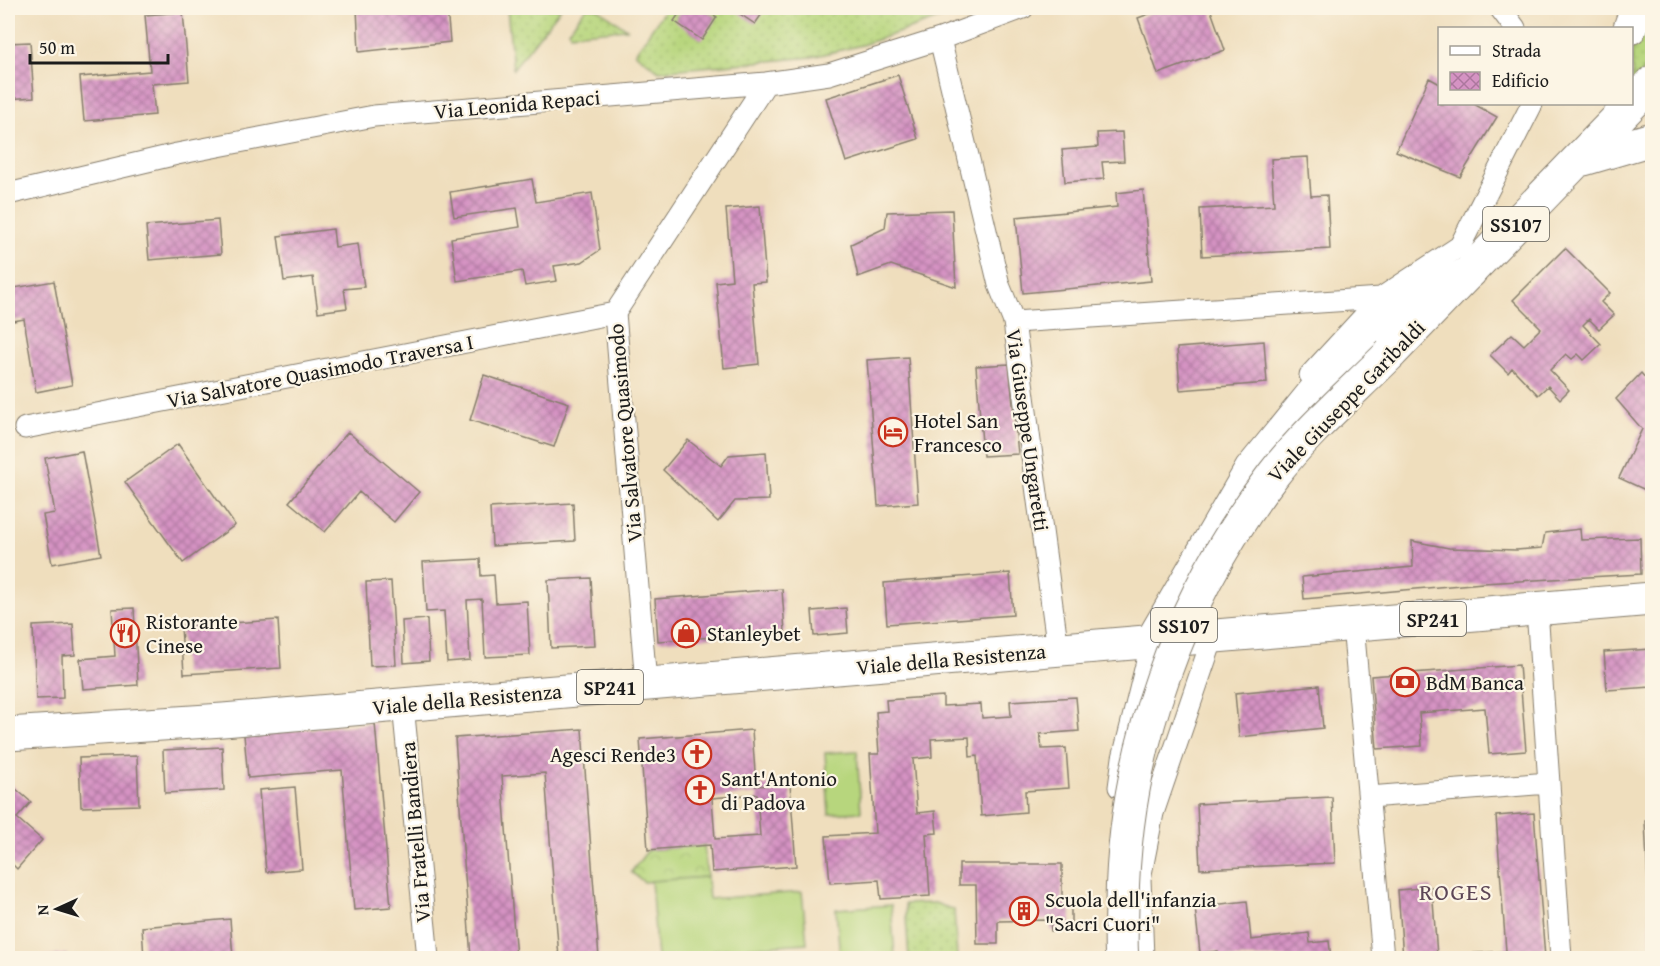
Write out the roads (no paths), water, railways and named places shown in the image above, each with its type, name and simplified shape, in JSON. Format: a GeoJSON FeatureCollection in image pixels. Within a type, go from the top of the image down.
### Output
{"type":"FeatureCollection","features":[{"type":"Feature","properties":{"kind":"main road"},"geometry":{"type":"LineString","coordinates":[[1630,27],[1636,8]]}},
{"type":"Feature","properties":{"kind":"main road","name":"Viale Giuseppe Garibaldi"},"geometry":{"type":"LineString","coordinates":[[1633,104],[1653,83]]}},
{"type":"Feature","properties":{"kind":"main road"},"geometry":{"type":"LineString","coordinates":[[1571,168],[1602,114],[1605,105]]}},
{"type":"Feature","properties":{"kind":"main road","name":"Viale Giuseppe Garibaldi"},"geometry":{"type":"LineString","coordinates":[[1122,958],[1123,862],[1137,761],[1162,679],[1190,612],[1233,534],[1274,474],[1632,105]]}},
{"type":"Feature","properties":{"kind":"main road"},"geometry":{"type":"LineString","coordinates":[[1571,168],[1615,148],[1653,139]]}},
{"type":"Feature","properties":{"kind":"main road"},"geometry":{"type":"LineString","coordinates":[[1152,641],[1251,470],[1317,389],[1403,307],[1470,272]]}},
{"type":"Feature","properties":{"kind":"main road","name":"SP241"},"geometry":{"type":"LineString","coordinates":[[1213,638],[1653,599]]}},
{"type":"Feature","properties":{"kind":"main road","name":"Viale della Resistenza"},"geometry":{"type":"LineString","coordinates":[[8,734],[403,705],[1152,641],[1213,638]]}},
{"type":"Feature","properties":{"kind":"street","name":"Via Leonida Repaci"},"geometry":{"type":"LineString","coordinates":[[8,194],[177,154],[374,116],[766,83],[829,74],[940,39],[1023,8]]}},
{"type":"Feature","properties":{"kind":"street"},"geometry":{"type":"LineString","coordinates":[[1500,8],[1514,27]]}},
{"type":"Feature","properties":{"kind":"street","name":"Via Giuseppe Ungaretti"},"geometry":{"type":"LineString","coordinates":[[940,39],[999,285],[1014,322],[1058,650]]}},
{"type":"Feature","properties":{"kind":"street","name":"Via Salvatore Quasimodo"},"geometry":{"type":"LineString","coordinates":[[646,683],[615,314],[766,83]]}},
{"type":"Feature","properties":{"kind":"street"},"geometry":{"type":"LineString","coordinates":[[1251,470],[1298,389],[1381,298],[1460,246],[1531,105]]}},
{"type":"Feature","properties":{"kind":"street"},"geometry":{"type":"LineString","coordinates":[[1014,322],[1381,298]]}},
{"type":"Feature","properties":{"kind":"street","name":"Via Salvatore Quasimodo Traversa I"},"geometry":{"type":"LineString","coordinates":[[25,428],[615,314]]}},
{"type":"Feature","properties":{"kind":"street"},"geometry":{"type":"LineString","coordinates":[[1537,609],[1561,958]]}},
{"type":"Feature","properties":{"kind":"street"},"geometry":{"type":"LineString","coordinates":[[1353,625],[1383,958]]}},
{"type":"Feature","properties":{"kind":"street"},"geometry":{"type":"LineString","coordinates":[[1143,958],[1140,879],[1153,813],[1213,638]]}},
{"type":"Feature","properties":{"kind":"street"},"geometry":{"type":"LineString","coordinates":[[1112,958],[1112,842],[1123,758],[1152,641]]}},
{"type":"Feature","properties":{"kind":"street","name":"Via Fratelli Bandiera"},"geometry":{"type":"LineString","coordinates":[[403,705],[428,958]]}},
{"type":"Feature","properties":{"kind":"street"},"geometry":{"type":"LineString","coordinates":[[1369,796],[1548,783]]}},
{"type":"Feature","properties":{"kind":"place","name":"Hotel San Francesco"},"geometry":{"type":"Point","coordinates":[893,432]}},
{"type":"Feature","properties":{"kind":"place","name":"Ristorante Cinese"},"geometry":{"type":"Point","coordinates":[125,633]}},
{"type":"Feature","properties":{"kind":"place","name":"Stanleybet"},"geometry":{"type":"Point","coordinates":[686,633]}},
{"type":"Feature","properties":{"kind":"place","name":"BdM Banca"},"geometry":{"type":"Point","coordinates":[1405,682]}},
{"type":"Feature","properties":{"kind":"place","name":"Agesci Rende3"},"geometry":{"type":"Point","coordinates":[697,754]}},
{"type":"Feature","properties":{"kind":"place","name":"Sant'Antonio di Padova"},"geometry":{"type":"Point","coordinates":[700,790]}},
{"type":"Feature","properties":{"kind":"place","name":"Scuola dell'infanzia \"Sacri Cuori\""},"geometry":{"type":"Point","coordinates":[1024,911]}},
{"type":"Feature","properties":{"kind":"district","name":"ROGES"},"geometry":{"type":"Point","coordinates":[1456,891]}}]}
